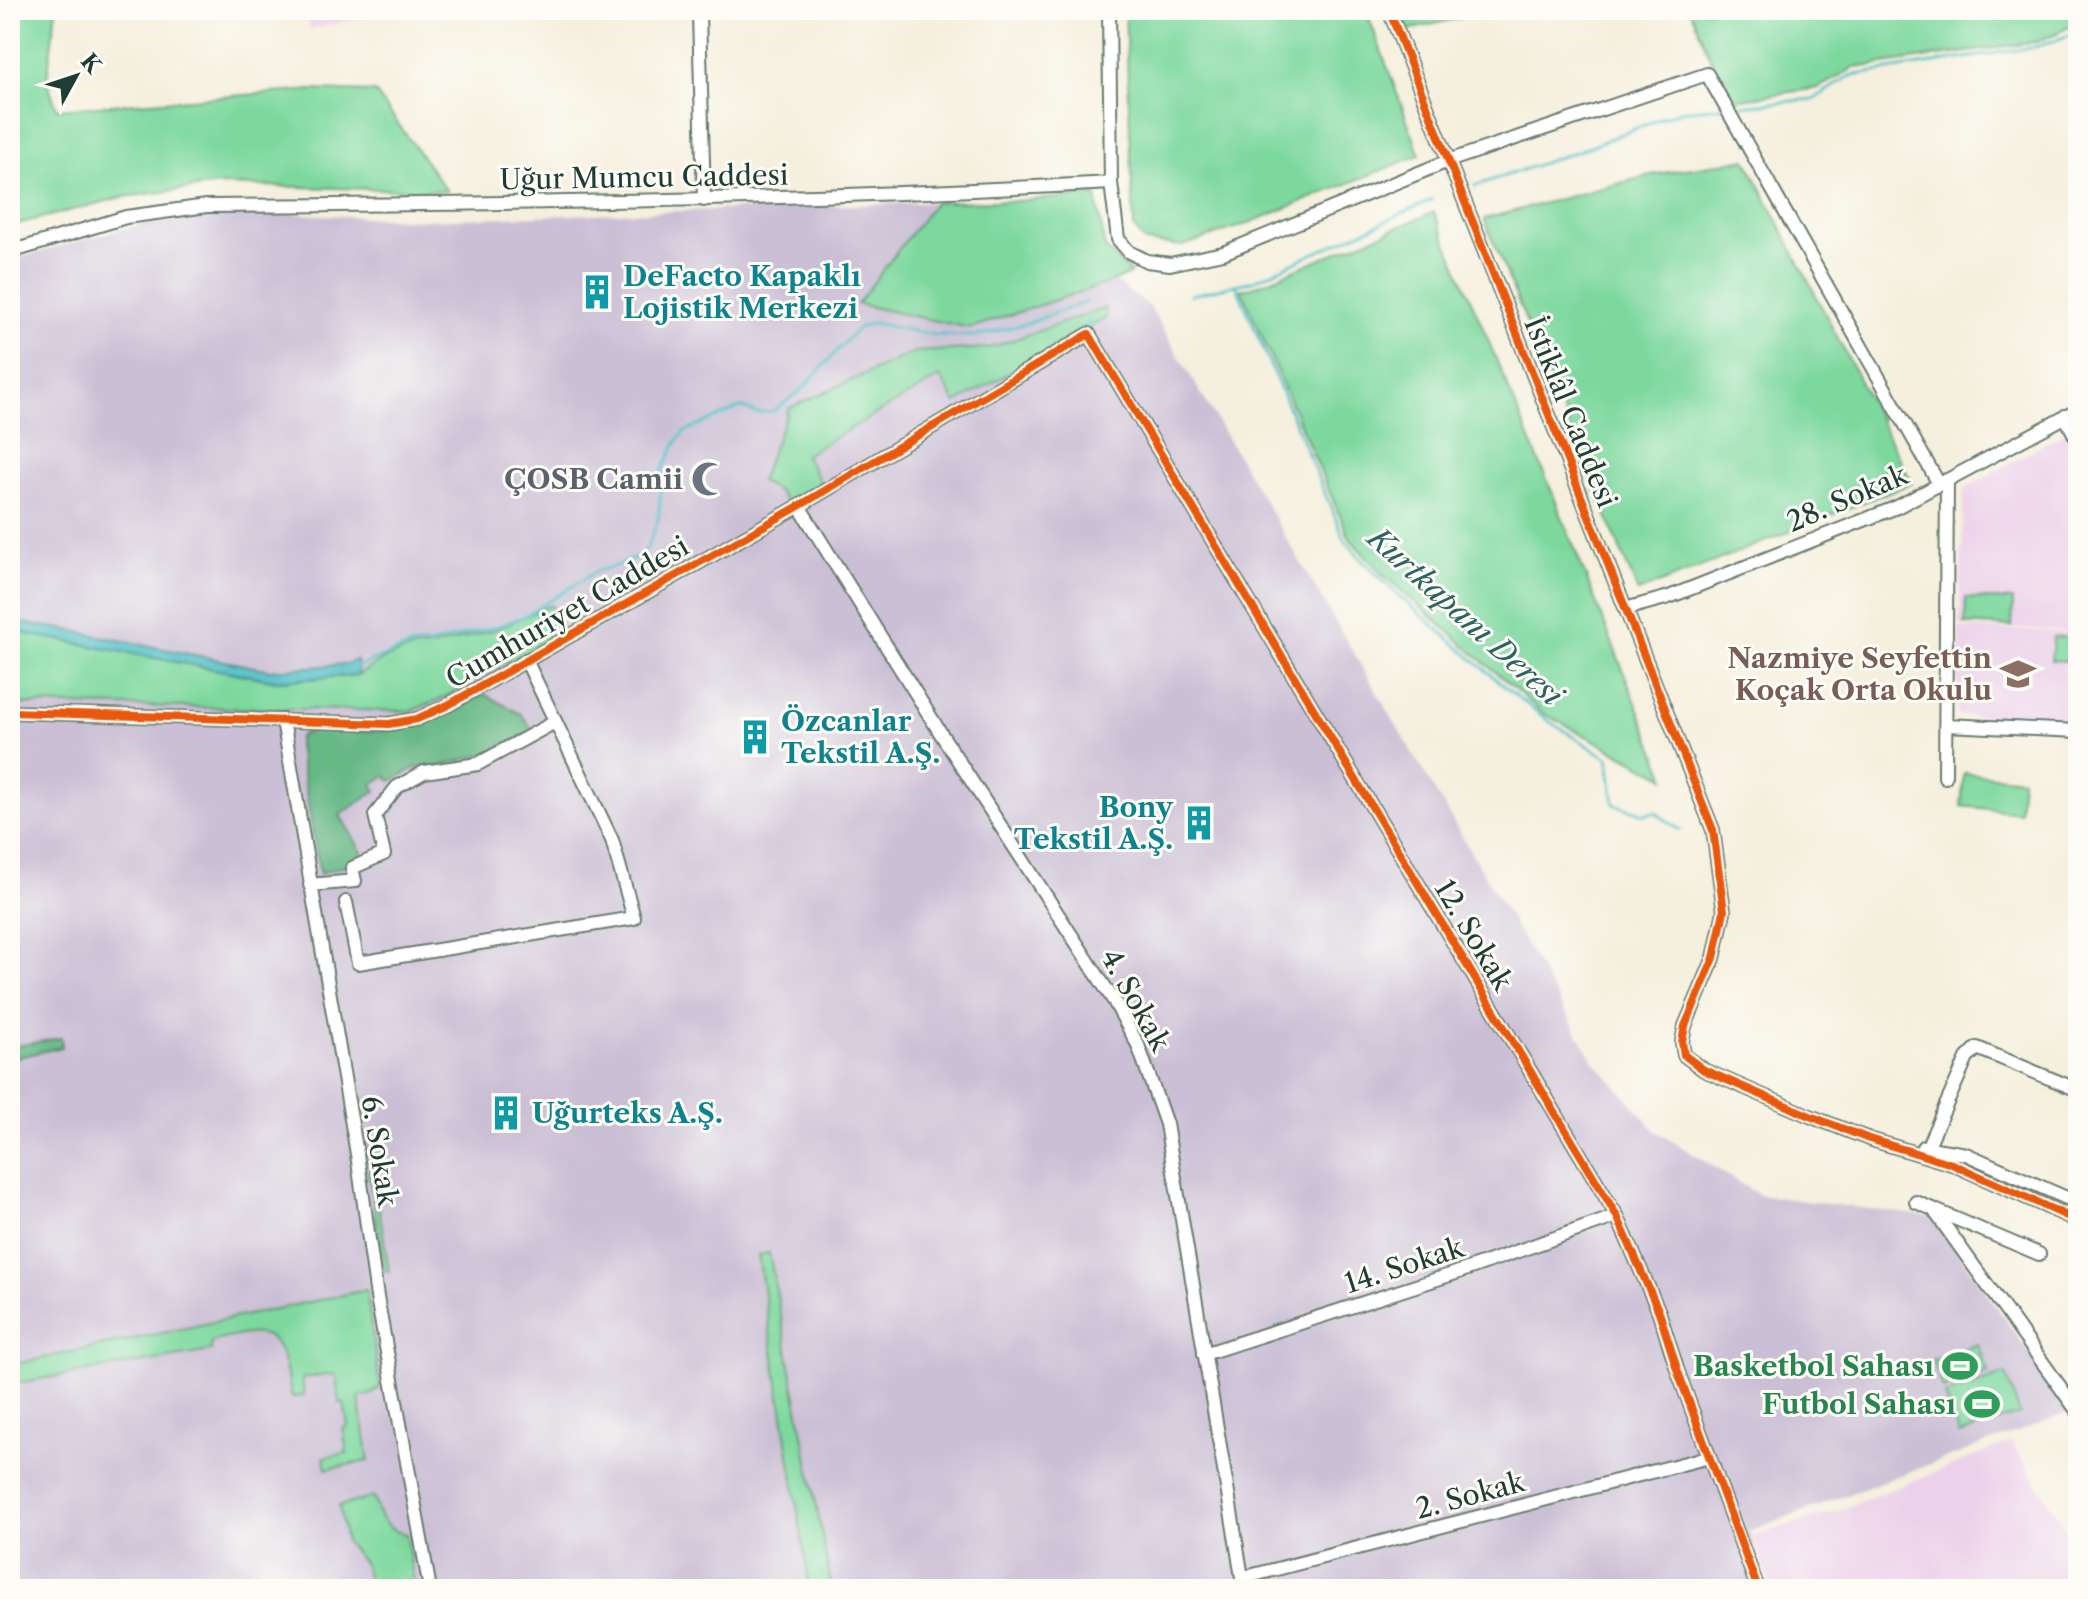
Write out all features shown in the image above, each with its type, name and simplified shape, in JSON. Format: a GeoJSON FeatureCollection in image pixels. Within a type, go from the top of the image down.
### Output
{"type":"FeatureCollection","features":[{"type":"Feature","properties":{"kind":"street"},"geometry":{"type":"LineString","coordinates":[[1109,10],[1111,183],[1118,239],[1129,252],[1147,261],[1170,264],[1223,253],[1448,161],[1707,74],[1943,482],[1945,777]]}},
{"type":"Feature","properties":{"kind":"street","name":"İstiklâl Caddesi"},"geometry":{"type":"LineString","coordinates":[[1389,10],[1713,830],[1724,911],[1714,958],[1685,1026],[1682,1042],[1684,1055],[1704,1070],[1869,1139]]}},
{"type":"Feature","properties":{"kind":"street"},"geometry":{"type":"LineString","coordinates":[[699,14],[704,200]]}},
{"type":"Feature","properties":{"kind":"street","name":"Uğur Mumcu Caddesi"},"geometry":{"type":"LineString","coordinates":[[10,252],[126,217],[207,206],[704,200],[917,194],[1111,183]]}},
{"type":"Feature","properties":{"kind":"street","name":"Cumhuriyet Caddesi"},"geometry":{"type":"LineString","coordinates":[[10,712],[405,723],[448,705],[799,506],[1089,334]]}},
{"type":"Feature","properties":{"kind":"street","name":"12. Sokak"},"geometry":{"type":"LineString","coordinates":[[1089,334],[1617,1216],[1659,1312],[1758,1589]]}},
{"type":"Feature","properties":{"kind":"street","name":"28. Sokak"},"geometry":{"type":"LineString","coordinates":[[1625,609],[1669,597],[1897,507],[2078,410]]}},
{"type":"Feature","properties":{"kind":"street"},"geometry":{"type":"LineString","coordinates":[[2065,416],[2078,441]]}},
{"type":"Feature","properties":{"kind":"street","name":"4. Sokak"},"geometry":{"type":"LineString","coordinates":[[799,506],[951,750],[1114,1001],[1138,1045],[1166,1124],[1243,1584]]}},
{"type":"Feature","properties":{"kind":"street"},"geometry":{"type":"LineString","coordinates":[[346,902],[358,963],[634,918],[612,840],[526,660]]}},
{"type":"Feature","properties":{"kind":"street","name":"6. Sokak"},"geometry":{"type":"LineString","coordinates":[[283,720],[357,1154],[377,1297],[430,1589]]}},
{"type":"Feature","properties":{"kind":"street"},"geometry":{"type":"LineString","coordinates":[[310,885],[355,881],[352,868],[384,854],[375,815],[397,787],[424,772],[478,764],[555,722]]}},
{"type":"Feature","properties":{"kind":"street"},"geometry":{"type":"LineString","coordinates":[[1946,725],[2078,731]]}},
{"type":"Feature","properties":{"kind":"street"},"geometry":{"type":"LineString","coordinates":[[1927,1148],[1967,1058],[1977,1048],[2078,1090]]}},
{"type":"Feature","properties":{"kind":"street"},"geometry":{"type":"LineString","coordinates":[[1869,1139],[1966,1154],[2078,1203]]}},
{"type":"Feature","properties":{"kind":"street"},"geometry":{"type":"LineString","coordinates":[[1869,1139],[1952,1164],[2078,1221]]}},
{"type":"Feature","properties":{"kind":"street"},"geometry":{"type":"LineString","coordinates":[[1916,1202],[2039,1254]]}},
{"type":"Feature","properties":{"kind":"street"},"geometry":{"type":"LineString","coordinates":[[1933,1209],[2078,1412]]}},
{"type":"Feature","properties":{"kind":"street","name":"14. Sokak"},"geometry":{"type":"LineString","coordinates":[[1204,1354],[1456,1273],[1617,1216]]}},
{"type":"Feature","properties":{"kind":"street","name":"2. Sokak"},"geometry":{"type":"LineString","coordinates":[[1243,1584],[1709,1457]]}},
{"type":"Feature","properties":{"kind":"shaded area"},"geometry":{"type":"Polygon","coordinates":[[[305,10],[402,10],[310,29],[305,10]]]}},
{"type":"Feature","properties":{"kind":"shaded area"},"geometry":{"type":"Polygon","coordinates":[[[939,202],[858,303],[970,328],[1114,281],[1150,307],[1594,1061],[1656,1131],[1759,1195],[1933,1217],[2071,1412],[1749,1531],[1768,1589],[10,1589],[10,260],[153,221],[235,211],[424,220],[939,202]]]}},
{"type":"Feature","properties":{"kind":"shaded area"},"geometry":{"type":"Polygon","coordinates":[[[2065,432],[2078,457],[2078,632],[1959,625],[1964,489],[2065,432]]]}},
{"type":"Feature","properties":{"kind":"shaded area","name":"Nazmiye Seyfettin Koçak Orta Okulu"},"geometry":{"type":"Polygon","coordinates":[[[1959,628],[2078,633],[2078,721],[1957,715],[1959,628]]]}},
{"type":"Feature","properties":{"kind":"shaded area"},"geometry":{"type":"Polygon","coordinates":[[[2011,1442],[2078,1549],[2078,1589],[1772,1589],[1752,1536],[1840,1510],[2011,1442]]]}},
{"type":"Feature","properties":{"kind":"green space"},"geometry":{"type":"Polygon","coordinates":[[[10,10],[56,10],[47,80],[57,109],[313,90],[375,92],[447,191],[220,185],[123,197],[10,226],[10,10]]]}},
{"type":"Feature","properties":{"kind":"green space"},"geometry":{"type":"Polygon","coordinates":[[[1125,10],[1366,10],[1420,155],[1183,246],[1145,242],[1134,228],[1125,10]]]}},
{"type":"Feature","properties":{"kind":"green space"},"geometry":{"type":"Polygon","coordinates":[[[1397,10],[1494,10],[1404,31],[1397,10]]]}},
{"type":"Feature","properties":{"kind":"green space"},"geometry":{"type":"Polygon","coordinates":[[[1690,10],[2078,10],[2078,23],[2037,42],[1854,68],[1818,88],[1729,101],[1690,10]]]}},
{"type":"Feature","properties":{"kind":"green space"},"geometry":{"type":"Polygon","coordinates":[[[1746,159],[1912,483],[1638,592],[1484,219],[1651,175],[1746,159]]]}},
{"type":"Feature","properties":{"kind":"green space"},"geometry":{"type":"Polygon","coordinates":[[[1096,195],[1105,248],[1131,273],[1114,281],[970,328],[857,304],[935,202],[1016,201],[1096,195]]]}},
{"type":"Feature","properties":{"kind":"green space"},"geometry":{"type":"Polygon","coordinates":[[[1434,212],[1552,492],[1666,778],[1544,714],[1382,574],[1350,539],[1241,289],[1253,287],[1434,212]]]}},
{"type":"Feature","properties":{"kind":"green space"},"geometry":{"type":"Polygon","coordinates":[[[1105,308],[1106,318],[956,403],[940,377],[805,455],[821,483],[786,503],[779,492],[760,481],[789,408],[914,352],[989,348],[1105,308]]]}},
{"type":"Feature","properties":{"kind":"green space"},"geometry":{"type":"Polygon","coordinates":[[[1966,598],[2013,600],[2012,627],[1965,624],[1966,598]]]}},
{"type":"Feature","properties":{"kind":"green space"},"geometry":{"type":"Polygon","coordinates":[[[551,605],[563,631],[439,700],[410,711],[10,704],[10,633],[278,681],[358,675],[385,658],[494,630],[551,605]]]}},
{"type":"Feature","properties":{"kind":"green space"},"geometry":{"type":"Polygon","coordinates":[[[2053,637],[2078,638],[2078,662],[2051,660],[2053,637]]]}},
{"type":"Feature","properties":{"kind":"green space"},"geometry":{"type":"Polygon","coordinates":[[[484,694],[521,714],[531,732],[485,754],[433,768],[419,766],[391,781],[386,776],[372,784],[376,791],[340,815],[363,859],[320,874],[299,737],[320,730],[360,732],[410,726],[439,717],[484,694]]]}},
{"type":"Feature","properties":{"kind":"green space"},"geometry":{"type":"Polygon","coordinates":[[[1964,773],[2022,779],[2019,812],[1961,806],[1964,773]]]}},
{"type":"Feature","properties":{"kind":"green space"},"geometry":{"type":"Polygon","coordinates":[[[61,1038],[62,1047],[10,1059],[10,1047],[61,1038]]]}},
{"type":"Feature","properties":{"kind":"green space"},"geometry":{"type":"Polygon","coordinates":[[[373,1170],[389,1271],[385,1272],[368,1171],[373,1170]]]}},
{"type":"Feature","properties":{"kind":"green space"},"geometry":{"type":"Polygon","coordinates":[[[769,1253],[832,1589],[810,1589],[758,1255],[769,1253]]]}},
{"type":"Feature","properties":{"kind":"green space"},"geometry":{"type":"Polygon","coordinates":[[[366,1290],[380,1387],[371,1395],[359,1397],[369,1461],[326,1469],[324,1457],[347,1453],[343,1428],[348,1427],[335,1374],[302,1378],[304,1396],[292,1397],[278,1347],[272,1339],[263,1335],[233,1336],[211,1342],[211,1351],[10,1384],[10,1365],[366,1290]]]}},
{"type":"Feature","properties":{"kind":"green space","name":"Basketbol Sahası"},"geometry":{"type":"Polygon","coordinates":[[[1978,1344],[1988,1372],[1943,1389],[1932,1360],[1978,1344]]]}},
{"type":"Feature","properties":{"kind":"green space","name":"Futbol Sahası"},"geometry":{"type":"Polygon","coordinates":[[[2006,1374],[2020,1414],[1959,1435],[1945,1395],[2006,1374]]]}},
{"type":"Feature","properties":{"kind":"green space"},"geometry":{"type":"Polygon","coordinates":[[[374,1497],[384,1522],[393,1530],[406,1534],[415,1589],[370,1589],[364,1564],[346,1542],[339,1506],[374,1497]]]}},
{"type":"Feature","properties":{"kind":"water"},"geometry":{"type":"Polygon","coordinates":[[[10,621],[270,670],[348,664],[357,659],[358,675],[278,681],[10,633],[10,621]]]}},
{"type":"Feature","properties":{"kind":"waterway"},"geometry":{"type":"LineString","coordinates":[[1730,107],[1814,99],[1850,76],[2036,47],[2078,32]]}},
{"type":"Feature","properties":{"kind":"waterway"},"geometry":{"type":"LineString","coordinates":[[1475,186],[1578,151],[1680,111],[1722,107]]}},
{"type":"Feature","properties":{"kind":"waterway"},"geometry":{"type":"LineString","coordinates":[[1191,295],[1253,281],[1432,200]]}},
{"type":"Feature","properties":{"kind":"waterway","name":"Kurtkapanı Deresi"},"geometry":{"type":"LineString","coordinates":[[1236,285],[1345,540],[1397,594],[1511,692],[1550,722],[1608,758],[1614,804],[1644,814],[1655,812],[1680,830]]}},
{"type":"Feature","properties":{"kind":"waterway"},"geometry":{"type":"LineString","coordinates":[[354,668],[413,645],[430,644],[525,616],[597,571],[640,556],[647,548],[658,521],[663,469],[684,432],[741,407],[757,413],[774,411],[802,389],[858,328],[873,323],[935,335],[977,336],[1028,323],[1086,302]]}},
{"type":"Feature","properties":{"kind":"waterway"},"geometry":{"type":"LineString","coordinates":[[1080,328],[1091,321]]}},
{"type":"Feature","properties":{"kind":"cycle path"},"geometry":{"type":"LineString","coordinates":[[1389,10],[1713,830],[1724,911],[1714,958],[1685,1026],[1682,1042],[1684,1055],[1704,1070],[1810,1116],[1869,1139],[1952,1164],[2078,1221]]}},
{"type":"Feature","properties":{"kind":"cycle path"},"geometry":{"type":"LineString","coordinates":[[10,712],[389,724],[417,719],[448,705],[799,506],[1089,334],[1617,1216],[1659,1312],[1758,1589]]}},
{"type":"Feature","properties":{"kind":"place","name":"DeFacto Kapaklı Lojistik Merkezi"},"geometry":{"type":"Point","coordinates":[597,292]}},
{"type":"Feature","properties":{"kind":"place","name":"ÇOSB Camii"},"geometry":{"type":"Point","coordinates":[709,479]}},
{"type":"Feature","properties":{"kind":"place","name":"Nazmiye Seyfettin Koçak Orta Okulu"},"geometry":{"type":"Point","coordinates":[2018,674]}},
{"type":"Feature","properties":{"kind":"place","name":"Özcanlar Tekstil A.Ş."},"geometry":{"type":"Point","coordinates":[755,737]}},
{"type":"Feature","properties":{"kind":"place","name":"Bony Tekstil A.Ş."},"geometry":{"type":"Point","coordinates":[1199,823]}},
{"type":"Feature","properties":{"kind":"place","name":"Uğurteks A.Ş."},"geometry":{"type":"Point","coordinates":[506,1113]}},
{"type":"Feature","properties":{"kind":"place","name":"Basketbol Sahası"},"geometry":{"type":"Point","coordinates":[1960,1366]}},
{"type":"Feature","properties":{"kind":"place","name":"Futbol Sahası"},"geometry":{"type":"Point","coordinates":[1982,1404]}}]}
